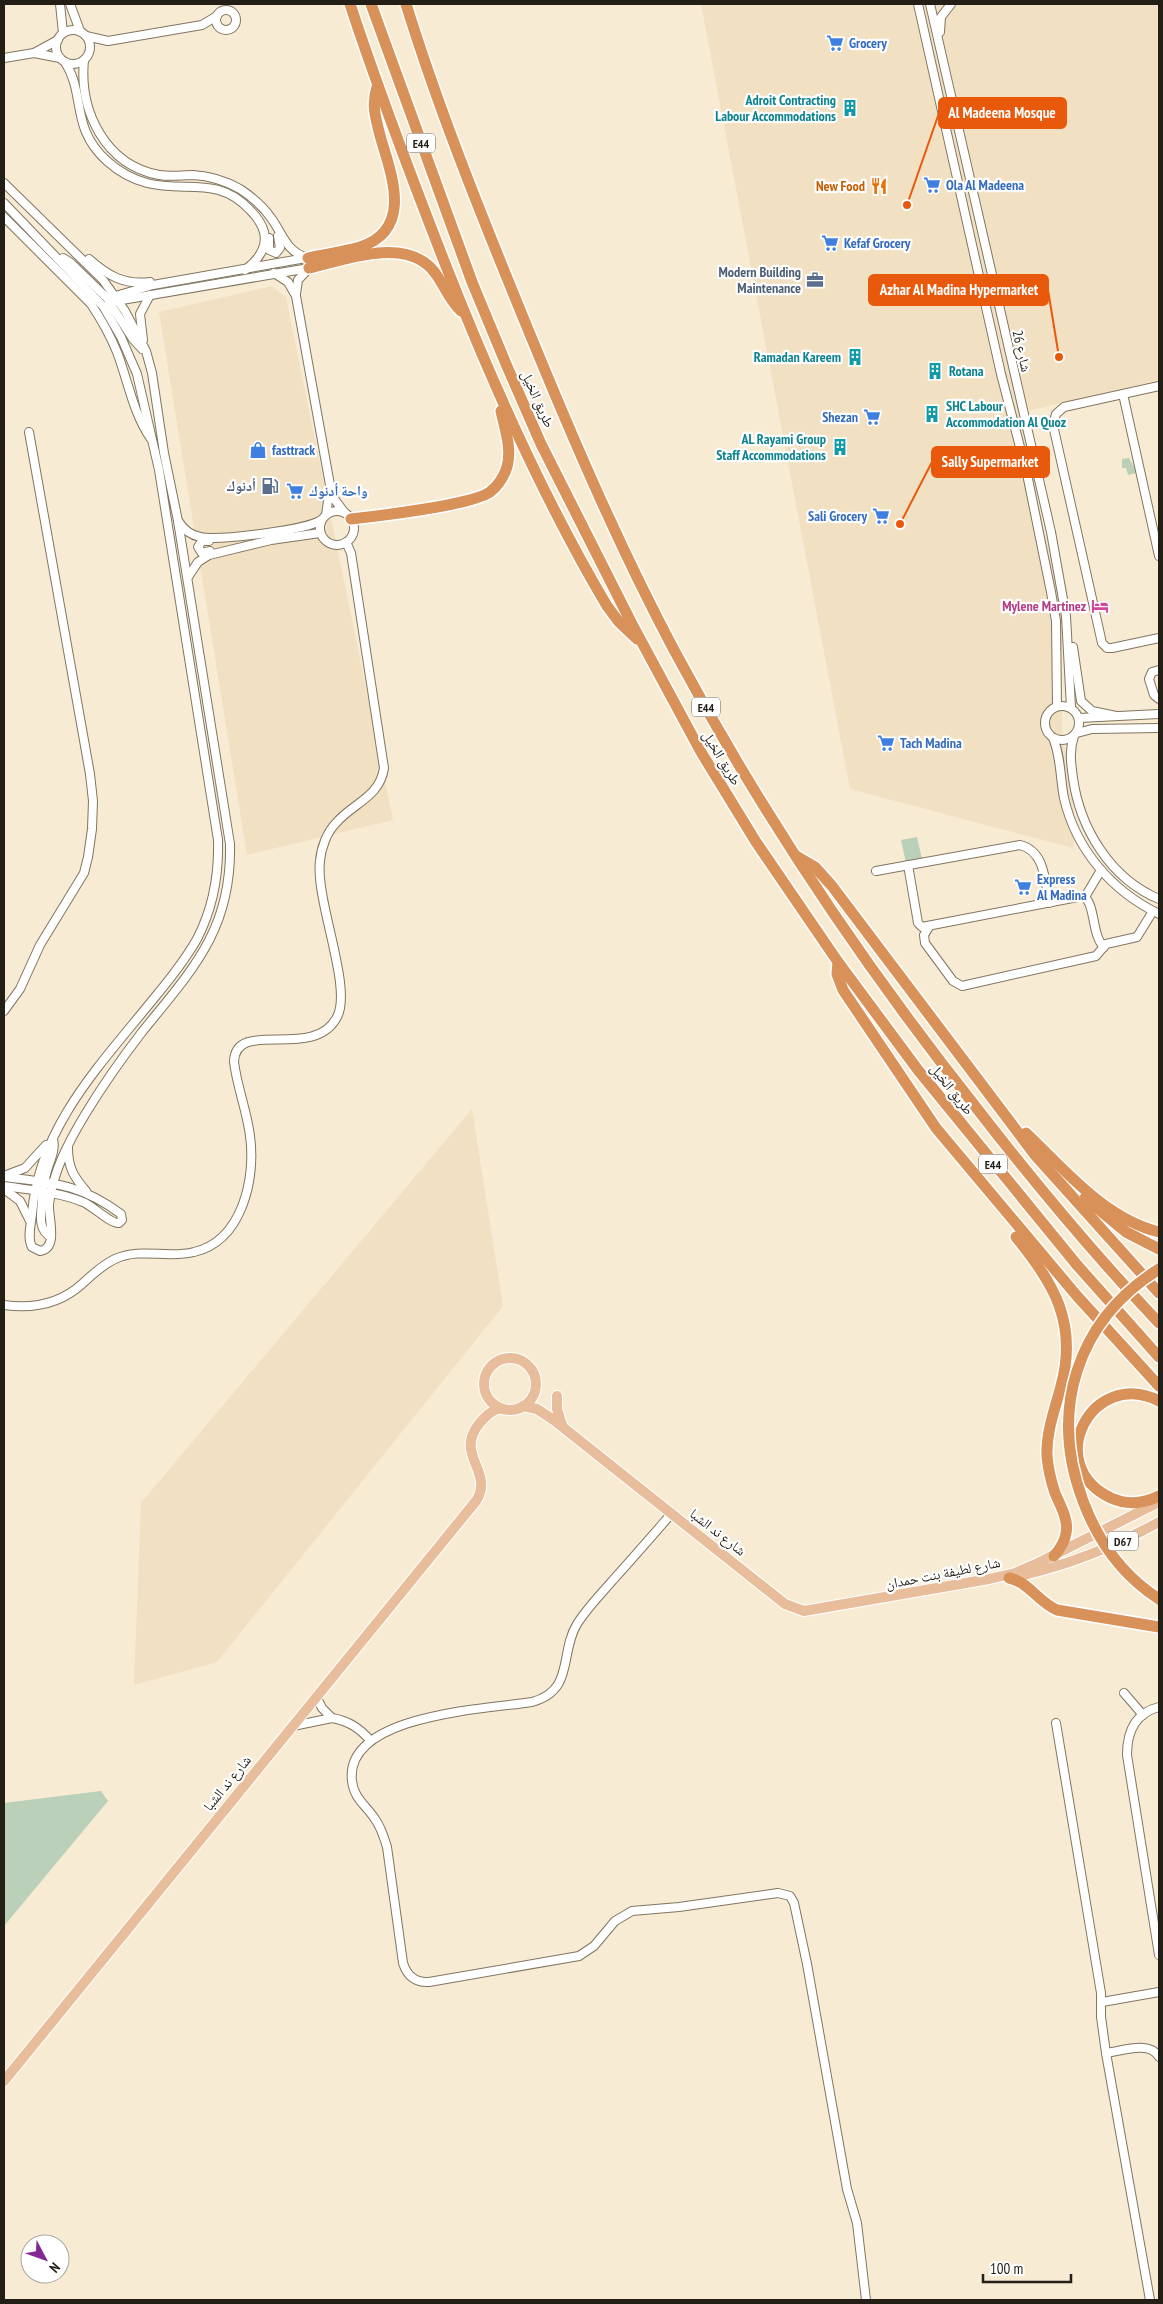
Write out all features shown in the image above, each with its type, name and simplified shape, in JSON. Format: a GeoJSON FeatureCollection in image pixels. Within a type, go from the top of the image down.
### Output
{"type":"FeatureCollection","features":[{"type":"Feature","properties":{"kind":"highway"},"geometry":{"type":"LineString","coordinates":[[350,4],[377,87],[465,315],[528,459],[602,598],[619,622],[642,642]]}},
{"type":"Feature","properties":{"kind":"highway","name":"طريق الخيل"},"geometry":{"type":"LineString","coordinates":[[371,4],[472,282],[541,444],[642,642],[701,752],[756,842],[838,962],[951,1113],[1077,1265],[1159,1357]]}},
{"type":"Feature","properties":{"kind":"highway","name":"طريق الخيل"},"geometry":{"type":"LineString","coordinates":[[406,4],[422,56],[495,248],[584,462],[673,648],[794,855],[864,958],[933,1053],[1053,1203],[1159,1323]]}},
{"type":"Feature","properties":{"kind":"highway"},"geometry":{"type":"LineString","coordinates":[[308,263],[365,245],[381,234],[392,218],[396,194],[374,111],[377,87]]}},
{"type":"Feature","properties":{"kind":"highway"},"geometry":{"type":"LineString","coordinates":[[308,263],[386,252],[409,255],[430,268],[450,299],[465,315]]}},
{"type":"Feature","properties":{"kind":"highway"},"geometry":{"type":"LineString","coordinates":[[348,516],[468,500],[491,491],[502,478],[509,450],[496,389]]}},
{"type":"Feature","properties":{"kind":"highway"},"geometry":{"type":"LineString","coordinates":[[794,855],[815,867],[837,892],[1035,1155],[1159,1293]]}},
{"type":"Feature","properties":{"kind":"highway"},"geometry":{"type":"LineString","coordinates":[[838,962],[838,980],[843,990],[918,1103],[960,1157],[1077,1296],[1159,1386]]}},
{"type":"Feature","properties":{"kind":"highway"},"geometry":{"type":"LineString","coordinates":[[1006,1116],[1108,1208],[1129,1221],[1159,1232]]}},
{"type":"Feature","properties":{"kind":"highway"},"geometry":{"type":"LineString","coordinates":[[1035,1155],[1051,1165],[1117,1226],[1135,1238],[1159,1249]]}},
{"type":"Feature","properties":{"kind":"highway"},"geometry":{"type":"LineString","coordinates":[[960,1157],[961,1167],[966,1175],[1046,1275],[1055,1291],[1063,1319],[1065,1366],[1049,1430],[1047,1453],[1050,1476],[1067,1529],[1062,1546],[1054,1556]]}},
{"type":"Feature","properties":{"kind":"highway"},"geometry":{"type":"LineString","coordinates":[[1159,1269],[1126,1294],[1097,1328],[1086,1349],[1076,1376],[1070,1404],[1068,1433],[1071,1459],[1078,1485],[1096,1531],[1109,1552],[1127,1572],[1159,1599]]}},
{"type":"Feature","properties":{"kind":"highway"},"geometry":{"type":"LineString","coordinates":[[1159,1401],[1146,1396],[1126,1394],[1114,1397],[1100,1404],[1083,1422],[1077,1455],[1079,1464],[1087,1479],[1105,1495],[1130,1503],[1146,1502],[1159,1496]]}},
{"type":"Feature","properties":{"kind":"highway"},"geometry":{"type":"LineString","coordinates":[[1008,1578],[1022,1582],[1044,1602],[1057,1610],[1159,1627]]}},
{"type":"Feature","properties":{"kind":"main road"},"geometry":{"type":"LineString","coordinates":[[507,1358],[522,1362],[531,1370],[535,1381],[534,1392],[523,1406],[512,1410],[500,1408],[488,1397],[484,1386],[486,1374],[493,1364],[507,1358]]}},
{"type":"Feature","properties":{"kind":"main road","name":"شارع ند الشبا"},"geometry":{"type":"LineString","coordinates":[[534,1392],[538,1403],[559,1423],[786,1604],[794,1608],[815,1610],[882,1598]]}},
{"type":"Feature","properties":{"kind":"main road"},"geometry":{"type":"LineString","coordinates":[[557,1396],[559,1423]]}},
{"type":"Feature","properties":{"kind":"main road","name":"شارع ند الشبا"},"geometry":{"type":"LineString","coordinates":[[473,1504],[479,1488],[479,1480],[468,1457],[467,1444],[470,1432],[485,1409],[488,1397]]}},
{"type":"Feature","properties":{"kind":"main road","name":"شارع ند الشبا"},"geometry":{"type":"LineString","coordinates":[[523,1406],[537,1409],[559,1423]]}},
{"type":"Feature","properties":{"kind":"main road","name":"شارع ند الشبا"},"geometry":{"type":"LineString","coordinates":[[4,2081],[480,1495],[482,1482],[471,1454],[471,1437],[486,1416],[500,1408]]}},
{"type":"Feature","properties":{"kind":"main road","name":"شارع لطيفة بنت حمدان"},"geometry":{"type":"LineString","coordinates":[[882,1598],[888,1595],[993,1579],[1015,1573],[1054,1556],[1159,1502]]}},
{"type":"Feature","properties":{"kind":"main road","name":"شارع لطيفة بنت حمدان"},"geometry":{"type":"LineString","coordinates":[[882,1598],[888,1599],[1050,1569],[1086,1557],[1123,1541],[1159,1522]]}},
{"type":"Feature","properties":{"kind":"street"},"geometry":{"type":"LineString","coordinates":[[60,4],[63,33]]}},
{"type":"Feature","properties":{"kind":"street"},"geometry":{"type":"LineString","coordinates":[[70,4],[90,44],[86,56],[84,93],[89,110],[99,134],[114,153],[135,167],[150,173],[167,176],[197,176],[226,182],[254,199],[275,224],[291,250],[308,263]]}},
{"type":"Feature","properties":{"kind":"street","name":"شارع 26"},"geometry":{"type":"LineString","coordinates":[[918,4],[1038,533],[1056,621],[1057,706]]}},
{"type":"Feature","properties":{"kind":"street","name":"شارع 26"},"geometry":{"type":"LineString","coordinates":[[930,4],[1051,532],[1067,629],[1071,707]]}},
{"type":"Feature","properties":{"kind":"street"},"geometry":{"type":"LineString","coordinates":[[941,49],[940,22],[943,13],[951,4]]}},
{"type":"Feature","properties":{"kind":"street"},"geometry":{"type":"LineString","coordinates":[[34,53],[73,64],[108,41],[202,24],[225,10],[233,12],[236,17],[235,25],[232,29],[225,30],[202,24]]}},
{"type":"Feature","properties":{"kind":"street"},"geometry":{"type":"LineString","coordinates":[[217,16],[216,23],[220,29]]}},
{"type":"Feature","properties":{"kind":"street"},"geometry":{"type":"LineString","coordinates":[[108,41],[71,30],[63,33],[58,40],[56,48],[73,79],[80,116],[86,133],[98,152],[115,167],[136,179],[153,184],[195,185],[219,190],[240,200],[266,228],[269,236],[268,248],[274,253],[280,248],[275,224]]}},
{"type":"Feature","properties":{"kind":"street"},"geometry":{"type":"LineString","coordinates":[[4,58],[34,53],[58,40]]}},
{"type":"Feature","properties":{"kind":"street"},"geometry":{"type":"LineString","coordinates":[[4,183],[78,255],[146,351]]}},
{"type":"Feature","properties":{"kind":"street"},"geometry":{"type":"LineString","coordinates":[[4,203],[56,256],[71,263],[110,302],[121,337],[137,374],[152,441],[217,829],[216,876],[209,909],[191,950],[95,1070],[53,1139],[41,1163],[34,1191],[30,1242],[34,1249],[40,1251],[48,1248],[51,1237],[49,1216],[51,1194],[49,1183],[54,1149],[53,1139]]}},
{"type":"Feature","properties":{"kind":"street"},"geometry":{"type":"LineString","coordinates":[[4,217],[91,304],[97,313],[116,351],[142,426],[152,441]]}},
{"type":"Feature","properties":{"kind":"street"},"geometry":{"type":"LineString","coordinates":[[244,270],[257,260],[264,246],[264,232],[256,218]]}},
{"type":"Feature","properties":{"kind":"street"},"geometry":{"type":"LineString","coordinates":[[78,255],[87,258],[106,273],[119,280],[132,283],[157,281],[167,283]]}},
{"type":"Feature","properties":{"kind":"street"},"geometry":{"type":"LineString","coordinates":[[146,351],[133,339],[111,305],[106,306],[110,302],[167,283],[244,270],[308,263]]}},
{"type":"Feature","properties":{"kind":"street"},"geometry":{"type":"LineString","coordinates":[[110,302],[274,274],[308,263]]}},
{"type":"Feature","properties":{"kind":"street"},"geometry":{"type":"LineString","coordinates":[[308,263],[298,280],[296,296],[330,486],[335,500],[348,516],[354,530],[346,542],[333,545],[325,541],[320,533],[330,486]]}},
{"type":"Feature","properties":{"kind":"street"},"geometry":{"type":"LineString","coordinates":[[274,274],[288,282],[296,296]]}},
{"type":"Feature","properties":{"kind":"street"},"geometry":{"type":"LineString","coordinates":[[49,1183],[68,1146],[114,1070],[198,963],[215,928],[226,892],[230,861],[228,824],[188,577],[164,453],[152,373],[139,318],[143,306],[150,295]]}},
{"type":"Feature","properties":{"kind":"street"},"geometry":{"type":"LineString","coordinates":[[1159,386],[1064,407],[1056,414],[1053,425],[1102,643],[1107,648],[1112,648],[1159,638]]}},
{"type":"Feature","properties":{"kind":"street"},"geometry":{"type":"LineString","coordinates":[[1123,394],[1159,556]]}},
{"type":"Feature","properties":{"kind":"street"},"geometry":{"type":"LineString","coordinates":[[4,1011],[20,989],[40,945],[80,880],[88,857],[93,815],[90,774],[29,432]]}},
{"type":"Feature","properties":{"kind":"street"},"geometry":{"type":"LineString","coordinates":[[236,547],[224,547],[204,553],[199,551],[198,547],[202,541],[218,541],[309,526],[334,511],[348,516]]}},
{"type":"Feature","properties":{"kind":"street"},"geometry":{"type":"LineString","coordinates":[[178,521],[187,531],[199,537],[235,537]]}},
{"type":"Feature","properties":{"kind":"street"},"geometry":{"type":"LineString","coordinates":[[1038,533],[1046,536],[1051,532]]}},
{"type":"Feature","properties":{"kind":"street"},"geometry":{"type":"LineString","coordinates":[[188,577],[201,559],[236,547],[288,536],[320,533]]}},
{"type":"Feature","properties":{"kind":"street"},"geometry":{"type":"LineString","coordinates":[[4,1305],[30,1307],[60,1298],[74,1290],[102,1266],[126,1255],[146,1252],[191,1253],[210,1246],[221,1238],[238,1215],[248,1184],[251,1165],[250,1134],[234,1066],[236,1051],[243,1043],[253,1040],[292,1040],[314,1037],[328,1030],[338,1017],[342,996],[319,878],[321,852],[328,833],[336,822],[374,792],[381,781],[384,768],[351,553],[346,542]]}},
{"type":"Feature","properties":{"kind":"street"},"geometry":{"type":"LineString","coordinates":[[1067,629],[1072,646],[1080,701],[1092,711],[1116,716]]}},
{"type":"Feature","properties":{"kind":"street"},"geometry":{"type":"LineString","coordinates":[[1159,670],[1151,674],[1154,694],[1159,699]]}},
{"type":"Feature","properties":{"kind":"street"},"geometry":{"type":"LineString","coordinates":[[1151,684],[1159,682]]}},
{"type":"Feature","properties":{"kind":"street"},"geometry":{"type":"LineString","coordinates":[[929,927],[924,934],[925,943],[953,981],[960,986],[1096,956],[1108,944],[1137,938],[1156,912],[1122,892],[1101,870],[1080,842],[1072,826],[1065,800],[1058,752],[1053,738],[1046,729],[1045,723],[1048,712],[1057,706],[1071,707],[1079,718],[1070,751],[1074,784],[1081,811],[1091,835],[1124,877],[1139,889],[1159,900]]}},
{"type":"Feature","properties":{"kind":"street"},"geometry":{"type":"LineString","coordinates":[[1079,718],[1159,714]]}},
{"type":"Feature","properties":{"kind":"street"},"geometry":{"type":"LineString","coordinates":[[1053,738],[1061,740],[1092,729],[1159,728]]}},
{"type":"Feature","properties":{"kind":"street"},"geometry":{"type":"LineString","coordinates":[[876,871],[1012,846],[1024,846],[1034,851],[1039,857],[1049,903]]}},
{"type":"Feature","properties":{"kind":"street"},"geometry":{"type":"LineString","coordinates":[[908,866],[919,925],[922,927],[1085,897],[1101,870]]}},
{"type":"Feature","properties":{"kind":"street"},"geometry":{"type":"LineString","coordinates":[[1085,897],[1089,902],[1097,938],[1104,947]]}},
{"type":"Feature","properties":{"kind":"street"},"geometry":{"type":"LineString","coordinates":[[4,1177],[26,1168],[53,1139]]}},
{"type":"Feature","properties":{"kind":"street"},"geometry":{"type":"LineString","coordinates":[[68,1146],[68,1163],[71,1172],[87,1193]]}},
{"type":"Feature","properties":{"kind":"street"},"geometry":{"type":"LineString","coordinates":[[4,1177],[70,1186],[87,1193],[120,1214],[121,1222],[114,1223],[84,1202],[51,1194],[4,1187]]}},
{"type":"Feature","properties":{"kind":"street"},"geometry":{"type":"LineString","coordinates":[[36,1182],[42,1193],[41,1226],[45,1233],[51,1237]]}},
{"type":"Feature","properties":{"kind":"street"},"geometry":{"type":"LineString","coordinates":[[4,1187],[20,1202],[31,1224]]}},
{"type":"Feature","properties":{"kind":"street"},"geometry":{"type":"LineString","coordinates":[[672,1514],[592,1603],[577,1625],[568,1648],[563,1677],[554,1691],[532,1702],[427,1718],[392,1729],[370,1740],[361,1748],[354,1759],[352,1784],[360,1802],[376,1819],[385,1840],[404,1963],[408,1973],[419,1982],[429,1982],[579,1956],[594,1946],[615,1920],[638,1910],[679,1907],[778,1893],[792,1898],[807,1964],[847,2189],[857,2222],[866,2300]]}},
{"type":"Feature","properties":{"kind":"street"},"geometry":{"type":"LineString","coordinates":[[1124,1693],[1143,1715]]}},
{"type":"Feature","properties":{"kind":"street"},"geometry":{"type":"LineString","coordinates":[[316,1696],[322,1708],[332,1718],[356,1726],[370,1740]]}},
{"type":"Feature","properties":{"kind":"street"},"geometry":{"type":"LineString","coordinates":[[1159,1707],[1143,1715],[1132,1726],[1129,1734],[1127,1766],[1159,1955]]}},
{"type":"Feature","properties":{"kind":"street"},"geometry":{"type":"LineString","coordinates":[[292,1726],[332,1718]]}},
{"type":"Feature","properties":{"kind":"street"},"geometry":{"type":"LineString","coordinates":[[1056,1723],[1102,2002],[1101,2017],[1106,2053],[1150,2300]]}},
{"type":"Feature","properties":{"kind":"street"},"geometry":{"type":"LineString","coordinates":[[1102,2002],[1159,1992]]}},
{"type":"Feature","properties":{"kind":"street"},"geometry":{"type":"LineString","coordinates":[[1106,2053],[1145,2047],[1153,2049],[1159,2057]]}},
{"type":"Feature","properties":{"kind":"shaded area"},"geometry":{"type":"Polygon","coordinates":[[[701,4],[1159,4],[1159,380],[1019,413],[1062,613],[1062,729],[1077,833],[1073,848],[850,789],[701,4]]]}},
{"type":"Feature","properties":{"kind":"shaded area"},"geometry":{"type":"Polygon","coordinates":[[[272,286],[286,298],[393,820],[247,855],[159,312],[272,286]]]}},
{"type":"Feature","properties":{"kind":"shaded area"},"geometry":{"type":"Polygon","coordinates":[[[472,1109],[503,1306],[217,1662],[134,1685],[141,1503],[472,1109]]]}},
{"type":"Feature","properties":{"kind":"green space"},"geometry":{"type":"Polygon","coordinates":[[[1129,458],[1133,465],[1138,466],[1136,473],[1128,475],[1126,468],[1122,468],[1122,459],[1129,458]]]}},
{"type":"Feature","properties":{"kind":"green space"},"geometry":{"type":"Polygon","coordinates":[[[917,837],[922,859],[906,863],[901,840],[917,837]]]}},
{"type":"Feature","properties":{"kind":"green space"},"geometry":{"type":"Polygon","coordinates":[[[101,1791],[108,1801],[4,1926],[4,1803],[101,1791]]]}},
{"type":"Feature","properties":{"kind":"place","name":"Grocery"},"geometry":{"type":"Point","coordinates":[835,43]}},
{"type":"Feature","properties":{"kind":"place","name":"Adroit Contracting Labour Accommodations"},"geometry":{"type":"Point","coordinates":[850,108]}},
{"type":"Feature","properties":{"kind":"place","name":"Ola Al Madeena"},"geometry":{"type":"Point","coordinates":[932,185]}},
{"type":"Feature","properties":{"kind":"place","name":"New Food"},"geometry":{"type":"Point","coordinates":[879,186]}},
{"type":"Feature","properties":{"kind":"place","name":"Al Madeena Mosque"},"geometry":{"type":"Point","coordinates":[907,205]}},
{"type":"Feature","properties":{"kind":"place","name":"Kefaf Grocery"},"geometry":{"type":"Point","coordinates":[830,243]}},
{"type":"Feature","properties":{"kind":"place","name":"Modern Building Maintenance"},"geometry":{"type":"Point","coordinates":[815,280]}},
{"type":"Feature","properties":{"kind":"place","name":"Ramadan Kareem"},"geometry":{"type":"Point","coordinates":[855,357]}},
{"type":"Feature","properties":{"kind":"place","name":"Azhar Al Madina Hypermarket"},"geometry":{"type":"Point","coordinates":[1059,357]}},
{"type":"Feature","properties":{"kind":"place","name":"Rotana"},"geometry":{"type":"Point","coordinates":[935,371]}},
{"type":"Feature","properties":{"kind":"place","name":"SHC Labour Accommodation Al Quoz"},"geometry":{"type":"Point","coordinates":[932,414]}},
{"type":"Feature","properties":{"kind":"place","name":"Shezan"},"geometry":{"type":"Point","coordinates":[872,417]}},
{"type":"Feature","properties":{"kind":"place","name":"AL Rayami Group Staff Accommodations"},"geometry":{"type":"Point","coordinates":[840,447]}},
{"type":"Feature","properties":{"kind":"place","name":"fasttrack"},"geometry":{"type":"Point","coordinates":[258,450]}},
{"type":"Feature","properties":{"kind":"place","name":"أدنوك"},"geometry":{"type":"Point","coordinates":[270,486]}},
{"type":"Feature","properties":{"kind":"place","name":"واحة أدنوك"},"geometry":{"type":"Point","coordinates":[295,491]}},
{"type":"Feature","properties":{"kind":"place","name":"Sali Grocery"},"geometry":{"type":"Point","coordinates":[881,516]}},
{"type":"Feature","properties":{"kind":"place","name":"Sally Supermarket"},"geometry":{"type":"Point","coordinates":[900,524]}},
{"type":"Feature","properties":{"kind":"place","name":"Mylene Martinez"},"geometry":{"type":"Point","coordinates":[1100,606]}},
{"type":"Feature","properties":{"kind":"place","name":"Tach Madina"},"geometry":{"type":"Point","coordinates":[886,743]}},
{"type":"Feature","properties":{"kind":"place","name":"Express Al Madina"},"geometry":{"type":"Point","coordinates":[1023,887]}}]}
